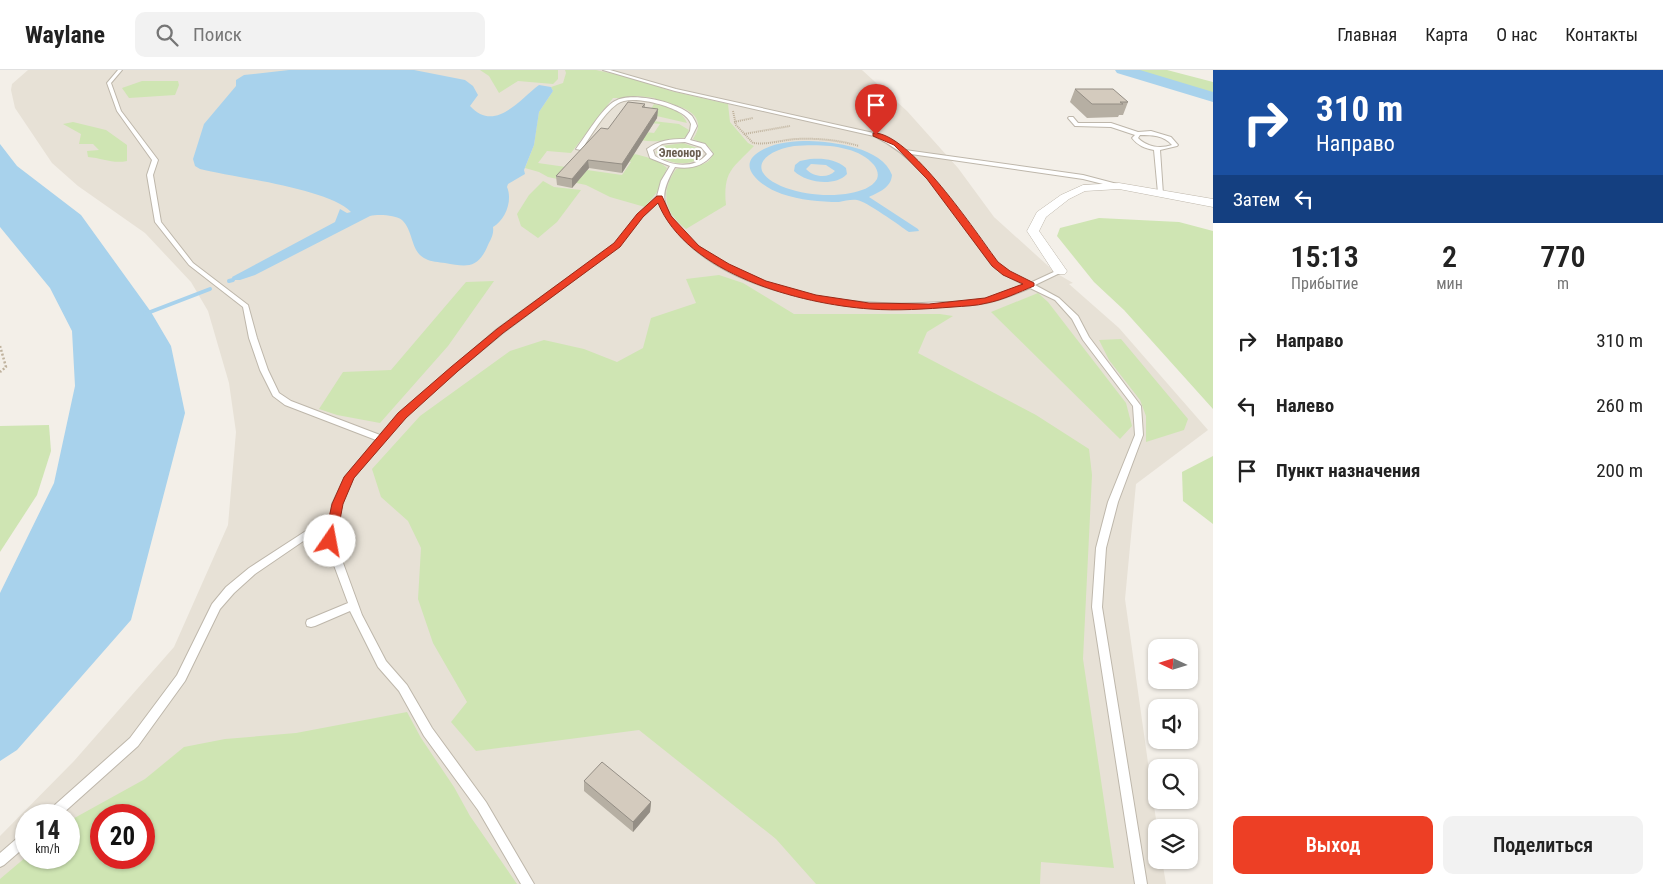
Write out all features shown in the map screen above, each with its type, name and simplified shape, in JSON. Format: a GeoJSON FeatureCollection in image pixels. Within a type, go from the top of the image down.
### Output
{"type":"FeatureCollection","features":[{"type":"Feature","properties":{"kind":"street"},"geometry":{"type":"LineString","coordinates":[[1060,271],[1033,231],[1041,215],[1065,197],[1083,188],[1119,186],[1213,203]]}},
{"type":"Feature","properties":{"kind":"lane"},"geometry":{"type":"LineString","coordinates":[[120,70],[108,83],[119,111],[155,160],[150,176],[158,222],[191,264],[246,306],[264,370],[276,394],[288,403],[382,440]]}},
{"type":"Feature","properties":{"kind":"lane"},"geometry":{"type":"LineString","coordinates":[[605,70],[675,90],[876,135],[896,144],[930,178],[995,264],[1006,273],[1057,300],[1075,318],[1086,338],[1138,406],[1139,435],[1113,502],[1101,548],[1097,607],[1141,884]]}},
{"type":"Feature","properties":{"kind":"lane"},"geometry":{"type":"LineString","coordinates":[[579,149],[615,103],[624,99],[664,104],[684,112],[694,123],[694,128],[686,141]]}},
{"type":"Feature","properties":{"kind":"lane"},"geometry":{"type":"LineString","coordinates":[[1071,118],[1078,125],[1111,125],[1138,134],[1157,134],[1169,138],[1175,143],[1173,147],[1157,148],[1139,142],[1135,138],[1138,134]]}},
{"type":"Feature","properties":{"kind":"lane"},"geometry":{"type":"LineString","coordinates":[[668,141],[686,141],[703,146],[710,154],[707,158],[694,165],[664,164],[652,157],[650,149],[654,146],[668,141]]}},
{"type":"Feature","properties":{"kind":"lane"},"geometry":{"type":"LineString","coordinates":[[1157,148],[1161,193]]}},
{"type":"Feature","properties":{"kind":"lane"},"geometry":{"type":"LineString","coordinates":[[905,152],[1083,177],[1119,186]]}},
{"type":"Feature","properties":{"kind":"lane"},"geometry":{"type":"LineString","coordinates":[[528,884],[482,806],[428,732],[404,688],[382,664],[354,605],[330,541],[337,504],[349,477],[402,416],[500,331],[617,245],[640,216],[660,197],[664,181],[673,165]]}},
{"type":"Feature","properties":{"kind":"lane"},"geometry":{"type":"LineString","coordinates":[[660,197],[668,216],[696,248],[726,266],[763,283],[815,298],[869,306],[929,306],[986,301],[1031,285],[1060,271]]}},
{"type":"Feature","properties":{"kind":"lane"},"geometry":{"type":"LineString","coordinates":[[64,804],[134,742],[181,678],[216,607],[230,590],[252,571],[283,550],[315,529],[334,521]]}},
{"type":"Feature","properties":{"kind":"lane"},"geometry":{"type":"LineString","coordinates":[[311,624],[354,605]]}},
{"type":"Feature","properties":{"kind":"lane"},"geometry":{"type":"LineString","coordinates":[[0,861],[15,848]]}},
{"type":"Feature","properties":{"kind":"path"},"geometry":{"type":"LineString","coordinates":[[732,103],[734,121],[753,143],[766,144],[806,138],[833,140],[859,146]]}},
{"type":"Feature","properties":{"kind":"path"},"geometry":{"type":"LineString","coordinates":[[0,346],[6,367],[0,372]]}},
{"type":"Feature","properties":{"kind":"shaded area"},"geometry":{"type":"Polygon","coordinates":[[[28,70],[862,70],[907,111],[958,168],[994,217],[1056,273],[1073,283],[1069,284],[1119,328],[1208,430],[1136,484],[1125,599],[1148,763],[1148,809],[1154,809],[1156,819],[1148,819],[1148,869],[1164,869],[1166,884],[0,884],[0,836],[15,821],[15,869],[80,869],[80,804],[32,804],[74,761],[174,647],[228,525],[236,432],[229,383],[208,311],[191,282],[145,233],[78,186],[52,163],[15,108],[11,90],[12,84],[28,70]]]}},
{"type":"Feature","properties":{"kind":"green space"},"geometry":{"type":"Polygon","coordinates":[[[480,70],[558,70],[558,79],[553,84],[518,81],[499,93],[489,76],[480,70]]]}},
{"type":"Feature","properties":{"kind":"green space"},"geometry":{"type":"Polygon","coordinates":[[[565,70],[596,70],[632,78],[671,91],[728,104],[730,122],[748,143],[754,146],[735,166],[728,177],[725,194],[726,205],[686,229],[673,216],[669,209],[666,194],[671,177],[676,169],[708,162],[713,153],[709,147],[693,139],[698,128],[698,121],[689,111],[654,100],[655,98],[637,96],[634,98],[613,98],[571,153],[547,151],[538,163],[622,175],[631,162],[628,161],[633,154],[651,159],[667,168],[657,192],[645,207],[610,197],[586,185],[548,177],[525,168],[534,145],[539,112],[553,91],[551,87],[563,83],[565,70]]]}},
{"type":"Feature","properties":{"kind":"green space"},"geometry":{"type":"Polygon","coordinates":[[[1136,70],[1167,70],[1213,82],[1213,93],[1136,70]]]}},
{"type":"Feature","properties":{"kind":"green space"},"geometry":{"type":"Polygon","coordinates":[[[142,81],[178,81],[179,85],[175,95],[129,98],[122,88],[142,81]]]}},
{"type":"Feature","properties":{"kind":"green space"},"geometry":{"type":"Polygon","coordinates":[[[654,104],[668,107],[678,112],[687,123],[648,114],[654,104]]]}},
{"type":"Feature","properties":{"kind":"green space"},"geometry":{"type":"Polygon","coordinates":[[[644,120],[679,124],[689,130],[686,137],[676,140],[639,140],[646,132],[654,133],[660,124],[642,122],[644,120]]]}},
{"type":"Feature","properties":{"kind":"green space"},"geometry":{"type":"Polygon","coordinates":[[[73,122],[106,130],[127,145],[127,161],[112,161],[88,157],[87,151],[99,150],[93,144],[79,144],[81,134],[63,124],[73,122]]]}},
{"type":"Feature","properties":{"kind":"green space"},"geometry":{"type":"Polygon","coordinates":[[[683,143],[700,149],[703,155],[699,159],[687,163],[674,163],[658,155],[656,152],[662,146],[683,143]]]}},
{"type":"Feature","properties":{"kind":"green space"},"geometry":{"type":"Polygon","coordinates":[[[543,181],[554,187],[581,190],[557,222],[538,238],[521,226],[517,214],[529,195],[543,181]]]}},
{"type":"Feature","properties":{"kind":"green space"},"geometry":{"type":"Polygon","coordinates":[[[1099,218],[1179,222],[1213,231],[1213,409],[1124,310],[1094,282],[1057,236],[1060,228],[1099,218]]]}},
{"type":"Feature","properties":{"kind":"green space"},"geometry":{"type":"Polygon","coordinates":[[[719,275],[743,283],[794,314],[940,314],[953,316],[927,332],[918,353],[1036,415],[1089,449],[1092,475],[1083,659],[1114,868],[1041,862],[1040,884],[816,884],[776,839],[639,730],[476,751],[451,722],[467,702],[433,643],[418,599],[421,548],[408,521],[381,497],[372,469],[420,416],[510,351],[544,340],[584,349],[617,362],[643,348],[651,318],[696,303],[686,279],[719,275]]]}},
{"type":"Feature","properties":{"kind":"green space"},"geometry":{"type":"Polygon","coordinates":[[[494,281],[448,346],[380,423],[337,415],[319,409],[343,372],[391,370],[466,282],[494,281]]]}},
{"type":"Feature","properties":{"kind":"green space"},"geometry":{"type":"Polygon","coordinates":[[[1038,293],[1048,302],[1126,403],[1132,426],[1120,439],[991,312],[1038,293]]]}},
{"type":"Feature","properties":{"kind":"green space"},"geometry":{"type":"Polygon","coordinates":[[[1121,339],[1188,419],[1184,430],[1146,442],[1146,416],[1140,400],[1109,360],[1099,340],[1121,339]]]}},
{"type":"Feature","properties":{"kind":"green space"},"geometry":{"type":"Polygon","coordinates":[[[49,425],[51,451],[37,495],[0,552],[0,426],[49,425]]]}},
{"type":"Feature","properties":{"kind":"green space"},"geometry":{"type":"Polygon","coordinates":[[[1213,456],[1213,524],[1183,501],[1182,472],[1213,456]]]}},
{"type":"Feature","properties":{"kind":"green space"},"geometry":{"type":"Polygon","coordinates":[[[407,712],[470,816],[517,884],[0,884],[0,879],[15,866],[15,869],[80,869],[80,815],[90,809],[90,869],[155,869],[155,804],[100,804],[145,779],[184,747],[225,739],[296,733],[407,712]]]}},
{"type":"Feature","properties":{"kind":"water"},"geometry":{"type":"Polygon","coordinates":[[[289,70],[414,70],[465,80],[473,86],[478,95],[470,106],[479,113],[489,116],[498,115],[506,111],[539,85],[551,87],[553,91],[539,112],[534,145],[524,170],[525,174],[508,184],[509,198],[507,210],[501,220],[493,227],[491,239],[484,253],[476,262],[466,265],[428,260],[417,252],[409,230],[402,220],[391,216],[373,215],[255,275],[240,280],[233,280],[232,277],[335,222],[340,209],[347,213],[351,212],[322,196],[302,190],[200,169],[195,166],[193,159],[204,124],[236,86],[236,80],[244,75],[289,70]]]}},
{"type":"Feature","properties":{"kind":"water"},"geometry":{"type":"Polygon","coordinates":[[[803,141],[843,145],[868,152],[878,158],[887,166],[892,175],[884,189],[869,197],[919,231],[909,232],[861,201],[825,202],[796,198],[774,191],[753,175],[750,162],[754,155],[775,145],[803,141]],[[804,145],[772,153],[762,164],[765,176],[786,188],[818,195],[851,193],[869,187],[877,179],[878,175],[874,165],[858,153],[837,147],[804,145]]]}},
{"type":"Feature","properties":{"kind":"water"},"geometry":{"type":"Polygon","coordinates":[[[0,144],[17,166],[81,215],[151,312],[171,346],[185,413],[131,620],[17,750],[0,761],[0,593],[54,483],[75,386],[72,331],[50,288],[0,227],[0,144]]]}},
{"type":"Feature","properties":{"kind":"water"},"geometry":{"type":"Polygon","coordinates":[[[820,159],[834,161],[846,168],[847,174],[835,181],[813,181],[794,171],[795,165],[800,161],[820,159]],[[811,164],[806,169],[812,174],[820,176],[832,174],[835,171],[826,165],[811,164]]]}},
{"type":"Feature","properties":{"kind":"building"},"geometry":{"type":"Polygon","coordinates":[[[1075,89],[1113,89],[1128,102],[1120,102],[1123,104],[1092,104],[1075,89]]]}},
{"type":"Feature","properties":{"kind":"building"},"geometry":{"type":"Polygon","coordinates":[[[628,102],[645,104],[642,107],[658,109],[622,164],[588,160],[572,179],[556,176],[601,128],[608,129],[628,102]]]}},
{"type":"Feature","properties":{"kind":"building"},"geometry":{"type":"Polygon","coordinates":[[[602,762],[651,802],[633,822],[584,781],[602,762]]]}},
{"type":"Feature","properties":{"kind":"waterway"},"geometry":{"type":"LineString","coordinates":[[1123,70],[1213,97]]}},
{"type":"Feature","properties":{"kind":"waterway"},"geometry":{"type":"LineString","coordinates":[[229,281],[233,280]]}},
{"type":"Feature","properties":{"kind":"waterway"},"geometry":{"type":"LineString","coordinates":[[145,314],[210,289]]}},
{"type":"Feature","properties":{"kind":"district","name":"Элеонор"},"geometry":{"type":"Point","coordinates":[680,153]}},
{"type":"Feature","properties":{"kind":"route"},"geometry":{"type":"LineString","coordinates":[[330,541],[337,504],[349,477],[402,416],[500,331],[617,245],[640,216],[660,197],[668,216],[696,248],[726,266],[763,283],[815,298],[869,306],[929,306],[986,301],[1031,285],[1006,273],[995,264],[930,178],[896,144],[876,135]]}}]}
